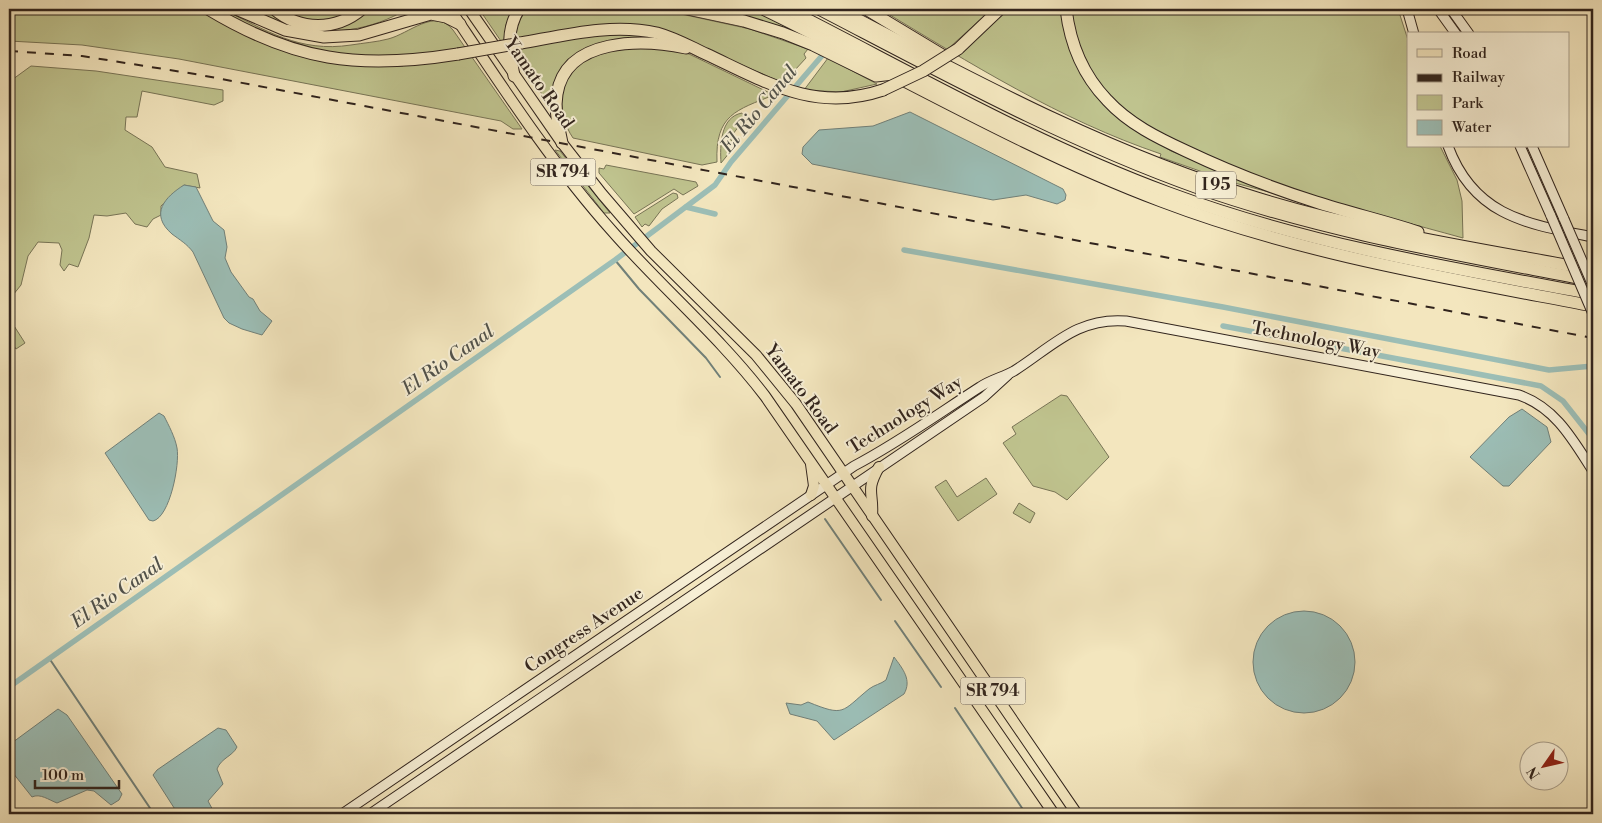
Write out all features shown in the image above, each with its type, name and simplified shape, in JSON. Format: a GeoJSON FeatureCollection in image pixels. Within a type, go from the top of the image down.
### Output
{"type":"FeatureCollection","features":[{"type":"Feature","properties":{"kind":"highway"},"geometry":{"type":"LineString","coordinates":[[208,9],[261,38],[299,51],[330,58],[387,62],[458,54],[591,30],[626,29],[671,37],[778,88],[812,97],[845,98],[883,90],[923,71],[958,48],[1000,9]]}},
{"type":"Feature","properties":{"kind":"highway"},"geometry":{"type":"LineString","coordinates":[[236,9],[276,27],[316,36],[359,35],[431,14],[446,17],[460,24]]}},
{"type":"Feature","properties":{"kind":"highway"},"geometry":{"type":"LineString","coordinates":[[274,9],[296,22],[317,26],[342,21],[362,9]]}},
{"type":"Feature","properties":{"kind":"highway"},"geometry":{"type":"LineString","coordinates":[[388,27],[419,9]]}},
{"type":"Feature","properties":{"kind":"highway"},"geometry":{"type":"LineString","coordinates":[[514,76],[509,36],[512,22],[519,9]]}},
{"type":"Feature","properties":{"kind":"highway"},"geometry":{"type":"LineString","coordinates":[[688,9],[819,37]]}},
{"type":"Feature","properties":{"kind":"highway","name":"I 95"},"geometry":{"type":"LineString","coordinates":[[763,9],[1065,161],[1122,186],[1200,215],[1338,256],[1593,306]]}},
{"type":"Feature","properties":{"kind":"highway"},"geometry":{"type":"LineString","coordinates":[[787,9],[819,37]]}},
{"type":"Feature","properties":{"kind":"highway"},"geometry":{"type":"LineString","coordinates":[[819,9],[838,12]]}},
{"type":"Feature","properties":{"kind":"highway"},"geometry":{"type":"LineString","coordinates":[[1066,9],[1074,46],[1090,78],[1115,108],[1147,131],[1211,163],[1265,185],[1455,244]]}},
{"type":"Feature","properties":{"kind":"highway","name":"I 95"},"geometry":{"type":"LineString","coordinates":[[838,12],[868,20],[990,87],[1115,146],[1238,192],[1356,225],[1593,270]]}},
{"type":"Feature","properties":{"kind":"highway"},"geometry":{"type":"LineString","coordinates":[[868,20],[1063,132],[1121,158],[1203,190],[1275,213],[1355,234],[1593,280]]}},
{"type":"Feature","properties":{"kind":"highway"},"geometry":{"type":"LineString","coordinates":[[562,143],[556,108],[557,92],[564,74],[579,58],[600,49],[636,43],[665,45],[701,51]]}},
{"type":"Feature","properties":{"kind":"highway"},"geometry":{"type":"LineString","coordinates":[[847,51],[1072,153],[1206,206],[1291,233],[1364,251],[1593,294]]}},
{"type":"Feature","properties":{"kind":"main road","name":"Yamato Road"},"geometry":{"type":"LineString","coordinates":[[450,9],[540,139],[597,214],[622,243],[740,366],[769,402],[836,496],[1054,814]]}},
{"type":"Feature","properties":{"kind":"main road","name":"Yamato Road"},"geometry":{"type":"LineString","coordinates":[[469,9],[562,143],[636,234],[756,355],[796,404],[1077,814]]}},
{"type":"Feature","properties":{"kind":"main road"},"geometry":{"type":"LineString","coordinates":[[1406,9],[1413,32]]}},
{"type":"Feature","properties":{"kind":"main road"},"geometry":{"type":"LineString","coordinates":[[1438,9],[1455,32]]}},
{"type":"Feature","properties":{"kind":"main road"},"geometry":{"type":"LineString","coordinates":[[1451,9],[1467,32]]}},
{"type":"Feature","properties":{"kind":"main road"},"geometry":{"type":"LineString","coordinates":[[1449,148],[1466,179],[1483,198],[1503,212],[1526,223],[1593,237]]}},
{"type":"Feature","properties":{"kind":"main road"},"geometry":{"type":"LineString","coordinates":[[1521,148],[1593,314]]}},
{"type":"Feature","properties":{"kind":"main road"},"geometry":{"type":"LineString","coordinates":[[1533,148],[1593,286]]}},
{"type":"Feature","properties":{"kind":"main road"},"geometry":{"type":"LineString","coordinates":[[597,214],[614,220],[636,234]]}},
{"type":"Feature","properties":{"kind":"main road","name":"Technology Way"},"geometry":{"type":"LineString","coordinates":[[844,473],[884,450],[985,384],[1011,372],[1077,328],[1107,321],[1126,321],[1519,395],[1540,404],[1555,416],[1593,470]]}},
{"type":"Feature","properties":{"kind":"main road","name":"Technology Way"},"geometry":{"type":"LineString","coordinates":[[852,485],[990,393],[1011,372]]}},
{"type":"Feature","properties":{"kind":"main road"},"geometry":{"type":"LineString","coordinates":[[810,460],[814,486],[811,495]]}},
{"type":"Feature","properties":{"kind":"main road"},"geometry":{"type":"LineString","coordinates":[[872,516],[873,503],[870,491],[879,467]]}},
{"type":"Feature","properties":{"kind":"main road","name":"Congress Avenue"},"geometry":{"type":"LineString","coordinates":[[342,814],[844,473]]}},
{"type":"Feature","properties":{"kind":"main road","name":"Congress Avenue"},"geometry":{"type":"LineString","coordinates":[[370,814],[852,485]]}},
{"type":"Feature","properties":{"kind":"green space"},"geometry":{"type":"Polygon","coordinates":[[[9,9],[199,9],[248,36],[296,54],[347,64],[374,66],[403,66],[395,58],[326,54],[272,38],[214,9],[222,9],[268,32],[299,43],[332,47],[384,40],[430,21],[438,21],[446,24],[453,30],[522,129],[513,129],[501,121],[179,59],[82,45],[9,41],[9,9]]]}},
{"type":"Feature","properties":{"kind":"green space"},"geometry":{"type":"Polygon","coordinates":[[[246,9],[269,9],[296,27],[360,17],[368,9],[407,9],[365,27],[350,30],[319,31],[289,27],[246,9]]]}},
{"type":"Feature","properties":{"kind":"green space"},"geometry":{"type":"Polygon","coordinates":[[[281,9],[356,9],[336,20],[302,20],[281,9]]]}},
{"type":"Feature","properties":{"kind":"green space"},"geometry":{"type":"Polygon","coordinates":[[[479,9],[513,9],[506,25],[505,47],[479,9]]]}},
{"type":"Feature","properties":{"kind":"green space"},"geometry":{"type":"Polygon","coordinates":[[[527,9],[658,9],[750,29],[808,49],[804,54],[806,58],[783,83],[665,31],[590,34],[633,33],[669,40],[578,55],[551,107],[518,60],[515,47],[517,27],[527,9]]]}},
{"type":"Feature","properties":{"kind":"green space"},"geometry":{"type":"Polygon","coordinates":[[[718,9],[750,9],[797,32],[796,34],[718,9]]]}},
{"type":"Feature","properties":{"kind":"green space"},"geometry":{"type":"Polygon","coordinates":[[[880,9],[992,9],[950,47],[962,53],[1008,9],[1061,9],[1065,32],[1083,77],[1160,144],[1171,151],[1284,196],[1231,182],[1160,157],[1161,154],[1087,125],[1016,89],[880,9]]]}},
{"type":"Feature","properties":{"kind":"green space"},"geometry":{"type":"Polygon","coordinates":[[[1069,9],[1398,9],[1407,37],[1407,148],[1441,148],[1457,180],[1462,201],[1463,238],[1318,198],[1283,186],[1213,159],[1150,128],[1114,103],[1099,85],[1087,65],[1069,9]]]}},
{"type":"Feature","properties":{"kind":"green space"},"geometry":{"type":"Polygon","coordinates":[[[635,48],[677,50],[689,54],[774,95],[739,110],[724,124],[717,146],[717,162],[702,165],[573,138],[567,128],[562,106],[564,84],[568,75],[575,66],[591,56],[610,51],[635,48]]]}},
{"type":"Feature","properties":{"kind":"green space"},"geometry":{"type":"Polygon","coordinates":[[[828,58],[877,84],[841,92],[804,90],[828,58]]]}},
{"type":"Feature","properties":{"kind":"green space"},"geometry":{"type":"Polygon","coordinates":[[[31,66],[96,71],[223,90],[223,101],[214,105],[142,91],[137,117],[126,117],[125,130],[152,147],[165,167],[197,174],[200,188],[184,185],[161,206],[161,215],[153,219],[147,227],[135,224],[126,213],[107,216],[94,215],[89,238],[78,267],[69,264],[64,271],[60,265],[62,250],[59,243],[38,242],[28,256],[21,285],[9,300],[9,82],[31,66]]]}},
{"type":"Feature","properties":{"kind":"green space"},"geometry":{"type":"Polygon","coordinates":[[[742,113],[745,118],[730,138],[735,146],[721,163],[721,141],[725,126],[729,120],[742,113]]]}},
{"type":"Feature","properties":{"kind":"green space"},"geometry":{"type":"Polygon","coordinates":[[[555,150],[560,151],[610,213],[604,213],[555,150]]]}},
{"type":"Feature","properties":{"kind":"green space"},"geometry":{"type":"Polygon","coordinates":[[[606,165],[696,182],[698,186],[683,195],[674,189],[634,214],[599,173],[599,168],[604,169],[606,165]]]}},
{"type":"Feature","properties":{"kind":"green space"},"geometry":{"type":"Polygon","coordinates":[[[673,193],[677,194],[678,198],[662,209],[649,226],[645,224],[642,227],[635,217],[673,193]]]}},
{"type":"Feature","properties":{"kind":"green space"},"geometry":{"type":"Polygon","coordinates":[[[9,318],[25,343],[16,349],[9,338],[9,318]]]}},
{"type":"Feature","properties":{"kind":"green space"},"geometry":{"type":"Polygon","coordinates":[[[1061,395],[1067,396],[1109,457],[1067,500],[1055,492],[1033,486],[1003,443],[1016,434],[1012,427],[1061,395]]]}},
{"type":"Feature","properties":{"kind":"green space"},"geometry":{"type":"Polygon","coordinates":[[[986,478],[997,494],[958,521],[935,487],[946,480],[957,497],[986,478]]]}},
{"type":"Feature","properties":{"kind":"green space"},"geometry":{"type":"Polygon","coordinates":[[[1019,503],[1035,513],[1030,523],[1013,513],[1019,503]]]}},
{"type":"Feature","properties":{"kind":"water"},"geometry":{"type":"Polygon","coordinates":[[[910,112],[1063,189],[1066,195],[1065,200],[1057,204],[1026,195],[993,200],[812,164],[802,154],[803,147],[819,130],[873,126],[910,112]]]}},
{"type":"Feature","properties":{"kind":"water"},"geometry":{"type":"Polygon","coordinates":[[[184,185],[196,187],[213,221],[224,230],[227,247],[225,258],[231,272],[249,297],[253,299],[260,311],[272,321],[262,335],[242,329],[229,323],[224,318],[193,252],[165,227],[161,213],[162,206],[171,195],[184,185]]]}},
{"type":"Feature","properties":{"kind":"water"},"geometry":{"type":"Polygon","coordinates":[[[1522,409],[1547,427],[1551,442],[1509,486],[1503,486],[1470,457],[1509,417],[1522,409]]]}},
{"type":"Feature","properties":{"kind":"water"},"geometry":{"type":"Polygon","coordinates":[[[159,413],[164,416],[172,432],[178,456],[169,500],[159,517],[153,521],[149,520],[105,453],[159,413]]]}},
{"type":"Feature","properties":{"kind":"water"},"geometry":{"type":"Polygon","coordinates":[[[1304,611],[1323,615],[1340,626],[1351,643],[1355,662],[1351,681],[1340,698],[1323,709],[1304,713],[1285,709],[1268,698],[1257,681],[1253,662],[1257,643],[1268,626],[1285,615],[1304,611]]]}},
{"type":"Feature","properties":{"kind":"water"},"geometry":{"type":"Polygon","coordinates":[[[894,657],[907,679],[904,694],[834,740],[817,721],[790,714],[786,703],[801,705],[808,702],[829,710],[842,710],[869,689],[886,680],[894,657]]]}},
{"type":"Feature","properties":{"kind":"water"},"geometry":{"type":"Polygon","coordinates":[[[58,709],[67,715],[122,794],[119,800],[111,805],[94,791],[87,790],[57,803],[41,796],[32,797],[9,768],[9,745],[58,709]]]}},
{"type":"Feature","properties":{"kind":"water"},"geometry":{"type":"Polygon","coordinates":[[[218,728],[226,730],[237,747],[233,753],[221,762],[217,769],[223,784],[208,801],[215,814],[178,814],[153,775],[157,770],[218,728]]]}},
{"type":"Feature","properties":{"kind":"waterway","name":"El Rio Canal"},"geometry":{"type":"LineString","coordinates":[[9,687],[615,260],[715,185],[731,162],[826,51]]}},
{"type":"Feature","properties":{"kind":"waterway"},"geometry":{"type":"LineString","coordinates":[[686,207],[715,214]]}},
{"type":"Feature","properties":{"kind":"waterway"},"geometry":{"type":"LineString","coordinates":[[904,250],[1223,307],[1549,370],[1593,366]]}},
{"type":"Feature","properties":{"kind":"waterway"},"geometry":{"type":"LineString","coordinates":[[615,260],[639,289],[706,358],[720,377]]}},
{"type":"Feature","properties":{"kind":"waterway"},"geometry":{"type":"LineString","coordinates":[[1223,326],[1541,386],[1563,401],[1593,439]]}},
{"type":"Feature","properties":{"kind":"waterway"},"geometry":{"type":"LineString","coordinates":[[825,519],[881,600]]}},
{"type":"Feature","properties":{"kind":"waterway"},"geometry":{"type":"LineString","coordinates":[[895,621],[941,687]]}},
{"type":"Feature","properties":{"kind":"waterway"},"geometry":{"type":"LineString","coordinates":[[49,658],[154,814]]}},
{"type":"Feature","properties":{"kind":"waterway"},"geometry":{"type":"LineString","coordinates":[[955,708],[1026,814]]}},
{"type":"Feature","properties":{"kind":"railway"},"geometry":{"type":"LineString","coordinates":[[9,51],[82,56],[195,74],[1593,338]]}}]}
